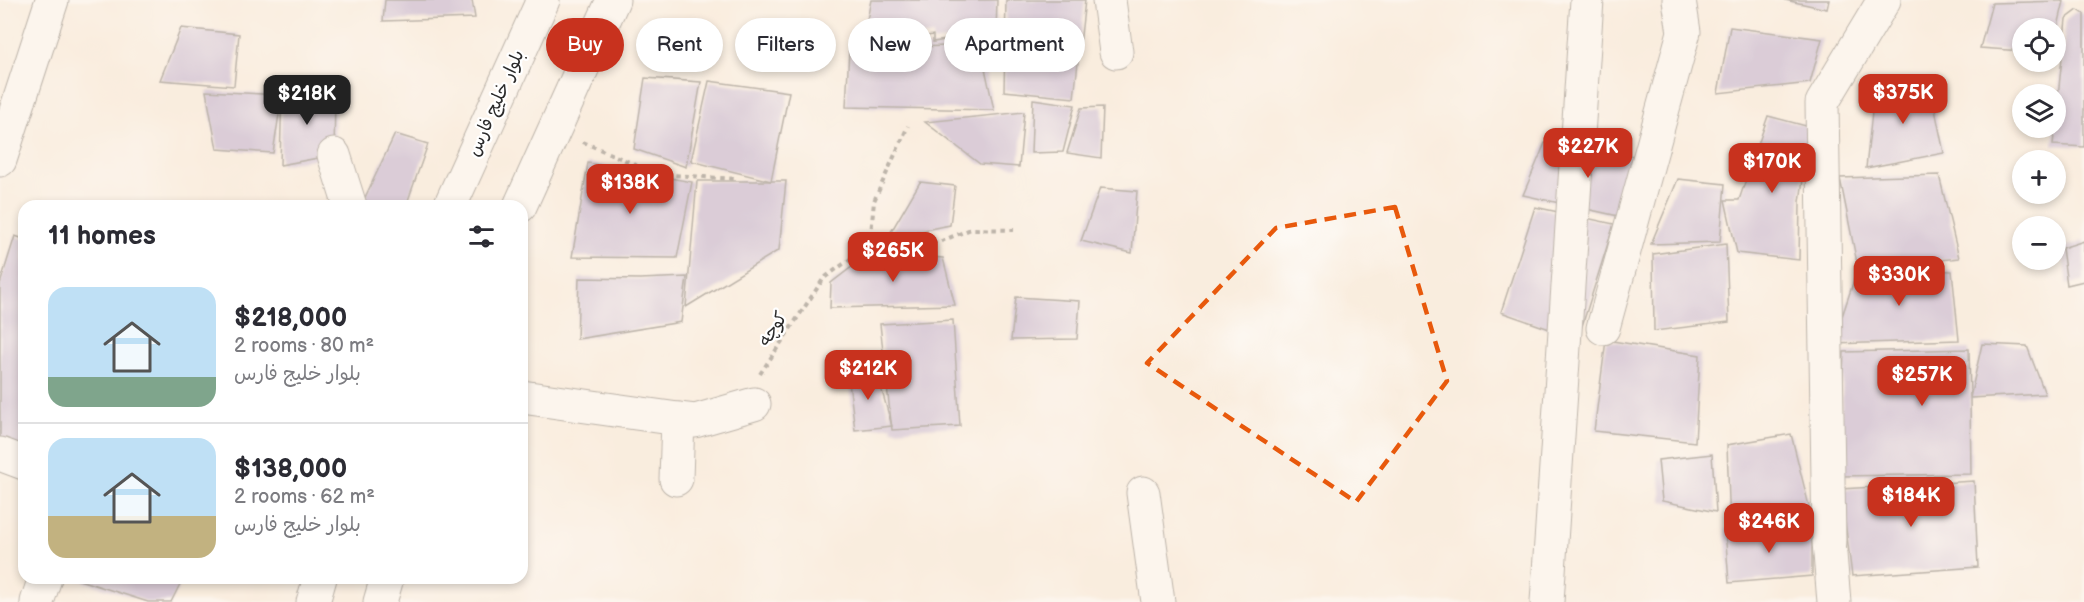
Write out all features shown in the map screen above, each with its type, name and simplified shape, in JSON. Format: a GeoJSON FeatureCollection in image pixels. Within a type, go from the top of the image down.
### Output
{"type":"FeatureCollection","features":[{"type":"Feature","properties":{"kind":"main road"},"geometry":{"type":"LineString","coordinates":[[0,160],[52,0]]}},
{"type":"Feature","properties":{"kind":"main road","name":"بلوار خلیج فارس"},"geometry":{"type":"LineString","coordinates":[[453,200],[543,0]]}},
{"type":"Feature","properties":{"kind":"main road"},"geometry":{"type":"LineString","coordinates":[[523,200],[613,0]]}},
{"type":"Feature","properties":{"kind":"main road"},"geometry":{"type":"LineString","coordinates":[[1109,0],[1116,52]]}},
{"type":"Feature","properties":{"kind":"main road"},"geometry":{"type":"LineString","coordinates":[[1547,602],[1587,0]]}},
{"type":"Feature","properties":{"kind":"main road"},"geometry":{"type":"LineString","coordinates":[[1603,328],[1684,32],[1679,0]]}},
{"type":"Feature","properties":{"kind":"main road"},"geometry":{"type":"LineString","coordinates":[[1834,602],[1829,542],[1822,103],[1884,0]]}},
{"type":"Feature","properties":{"kind":"main road"},"geometry":{"type":"LineString","coordinates":[[334,155],[348,200]]}},
{"type":"Feature","properties":{"kind":"main road"},"geometry":{"type":"LineString","coordinates":[[528,398],[695,421],[755,392]]}},
{"type":"Feature","properties":{"kind":"main road"},"geometry":{"type":"LineString","coordinates":[[676,479],[678,419]]}},
{"type":"Feature","properties":{"kind":"main road"},"geometry":{"type":"LineString","coordinates":[[0,454],[18,461]]}},
{"type":"Feature","properties":{"kind":"main road"},"geometry":{"type":"LineString","coordinates":[[1143,493],[1158,602]]}},
{"type":"Feature","properties":{"kind":"main road"},"geometry":{"type":"LineString","coordinates":[[37,602],[43,584]]}},
{"type":"Feature","properties":{"kind":"main road"},"geometry":{"type":"LineString","coordinates":[[313,602],[318,584]]}},
{"type":"Feature","properties":{"kind":"main road"},"geometry":{"type":"LineString","coordinates":[[380,602],[385,584]]}},
{"type":"Feature","properties":{"kind":"path"},"geometry":{"type":"LineString","coordinates":[[908,126],[874,201],[870,245],[939,243],[971,229],[1014,230]]}},
{"type":"Feature","properties":{"kind":"path"},"geometry":{"type":"LineString","coordinates":[[555,130],[657,174],[736,179]]}},
{"type":"Feature","properties":{"kind":"path","name":"کوچه"},"geometry":{"type":"LineString","coordinates":[[755,392],[824,278],[870,245]]}},
{"type":"Feature","properties":{"kind":"highlighted area"},"geometry":{"type":"Polygon","coordinates":[[[1395,207],[1447,381],[1356,502],[1147,363],[1276,228],[1395,207]]]}},
{"type":"Feature","properties":{"kind":"building"},"geometry":{"type":"Polygon","coordinates":[[[385,0],[472,0],[475,18],[383,21],[385,0]]]}},
{"type":"Feature","properties":{"kind":"building"},"geometry":{"type":"Polygon","coordinates":[[[871,0],[997,0],[996,18],[944,18],[944,40],[933,42],[932,18],[867,18],[871,0]]]}},
{"type":"Feature","properties":{"kind":"building"},"geometry":{"type":"Polygon","coordinates":[[[1006,0],[1085,0],[1083,18],[1006,18],[1006,0]]]}},
{"type":"Feature","properties":{"kind":"building"},"geometry":{"type":"Polygon","coordinates":[[[1785,0],[1829,0],[1827,9],[1785,0]]]}},
{"type":"Feature","properties":{"kind":"building"},"geometry":{"type":"Polygon","coordinates":[[[2064,1],[2060,18],[2012,18],[2012,50],[1980,48],[1992,3],[2064,1]]]}},
{"type":"Feature","properties":{"kind":"building"},"geometry":{"type":"Polygon","coordinates":[[[2078,10],[2084,14],[2084,147],[2053,145],[2054,138],[2066,138],[2066,84],[2059,84],[2061,72],[2066,72],[2066,19],[2078,10]]]}},
{"type":"Feature","properties":{"kind":"building"},"geometry":{"type":"Polygon","coordinates":[[[1730,27],[1822,39],[1810,83],[1718,93],[1730,27]]]}},
{"type":"Feature","properties":{"kind":"building"},"geometry":{"type":"Polygon","coordinates":[[[181,28],[239,34],[234,86],[160,80],[181,28]]]}},
{"type":"Feature","properties":{"kind":"building"},"geometry":{"type":"Polygon","coordinates":[[[932,46],[944,46],[944,72],[986,72],[994,110],[846,107],[848,68],[848,72],[932,72],[932,46]]]}},
{"type":"Feature","properties":{"kind":"building"},"geometry":{"type":"Polygon","coordinates":[[[1004,72],[1077,72],[1074,98],[1004,91],[1004,72]]]}},
{"type":"Feature","properties":{"kind":"building"},"geometry":{"type":"Polygon","coordinates":[[[645,78],[701,82],[686,167],[634,149],[645,78]]]}},
{"type":"Feature","properties":{"kind":"building"},"geometry":{"type":"Polygon","coordinates":[[[709,81],[789,92],[771,181],[691,161],[709,81]]]}},
{"type":"Feature","properties":{"kind":"building"},"geometry":{"type":"Polygon","coordinates":[[[1875,84],[1930,85],[1944,153],[1866,168],[1875,84]]]}},
{"type":"Feature","properties":{"kind":"building"},"geometry":{"type":"Polygon","coordinates":[[[282,87],[335,96],[334,155],[280,165],[282,87]]]}},
{"type":"Feature","properties":{"kind":"building"},"geometry":{"type":"Polygon","coordinates":[[[206,91],[282,95],[273,153],[217,149],[206,91]]]}},
{"type":"Feature","properties":{"kind":"building"},"geometry":{"type":"Polygon","coordinates":[[[1033,99],[1075,105],[1063,152],[1031,153],[1033,99]]]}},
{"type":"Feature","properties":{"kind":"building"},"geometry":{"type":"Polygon","coordinates":[[[1103,107],[1101,158],[1067,153],[1081,108],[1103,107]]]}},
{"type":"Feature","properties":{"kind":"building"},"geometry":{"type":"Polygon","coordinates":[[[1024,112],[1019,167],[980,164],[925,122],[1024,112]]]}},
{"type":"Feature","properties":{"kind":"building"},"geometry":{"type":"Polygon","coordinates":[[[1768,116],[1810,127],[1800,202],[1799,260],[1737,253],[1725,200],[1739,200],[1768,116]]]}},
{"type":"Feature","properties":{"kind":"building"},"geometry":{"type":"Polygon","coordinates":[[[395,134],[428,144],[408,200],[364,200],[395,134]]]}},
{"type":"Feature","properties":{"kind":"building"},"geometry":{"type":"Polygon","coordinates":[[[1545,143],[1649,158],[1632,219],[1523,195],[1545,143]]]}},
{"type":"Feature","properties":{"kind":"building"},"geometry":{"type":"Polygon","coordinates":[[[588,163],[692,182],[677,258],[572,257],[588,163]]]}},
{"type":"Feature","properties":{"kind":"building"},"geometry":{"type":"Polygon","coordinates":[[[1939,175],[1959,258],[1858,268],[1840,178],[1939,175]]]}},
{"type":"Feature","properties":{"kind":"building"},"geometry":{"type":"Polygon","coordinates":[[[1678,179],[1725,184],[1720,242],[1651,244],[1678,179]]]}},
{"type":"Feature","properties":{"kind":"building"},"geometry":{"type":"Polygon","coordinates":[[[697,181],[786,181],[779,250],[686,307],[697,181]]]}},
{"type":"Feature","properties":{"kind":"building"},"geometry":{"type":"Polygon","coordinates":[[[920,182],[955,186],[950,225],[888,237],[920,182]]]}},
{"type":"Feature","properties":{"kind":"building"},"geometry":{"type":"Polygon","coordinates":[[[1100,188],[1137,191],[1132,253],[1081,241],[1100,188]]]}},
{"type":"Feature","properties":{"kind":"building"},"geometry":{"type":"Polygon","coordinates":[[[1535,207],[1614,224],[1578,339],[1501,312],[1535,207]]]}},
{"type":"Feature","properties":{"kind":"building"},"geometry":{"type":"Polygon","coordinates":[[[15,236],[18,237],[18,470],[0,464],[0,284],[15,236]]]}},
{"type":"Feature","properties":{"kind":"building"},"geometry":{"type":"Polygon","coordinates":[[[2084,241],[2084,281],[2067,285],[2066,247],[2084,241]]]}},
{"type":"Feature","properties":{"kind":"building"},"geometry":{"type":"Polygon","coordinates":[[[1726,244],[1729,322],[1654,331],[1653,254],[1726,244]]]}},
{"type":"Feature","properties":{"kind":"building"},"geometry":{"type":"Polygon","coordinates":[[[870,253],[943,258],[955,305],[830,308],[831,283],[870,253]]]}},
{"type":"Feature","properties":{"kind":"building"},"geometry":{"type":"Polygon","coordinates":[[[1858,268],[1952,271],[1959,340],[1833,344],[1858,268]]]}},
{"type":"Feature","properties":{"kind":"building"},"geometry":{"type":"Polygon","coordinates":[[[687,277],[681,322],[577,339],[579,278],[687,277]]]}},
{"type":"Feature","properties":{"kind":"building"},"geometry":{"type":"Polygon","coordinates":[[[1016,297],[1080,301],[1077,339],[1011,340],[1016,297]]]}},
{"type":"Feature","properties":{"kind":"building"},"geometry":{"type":"Polygon","coordinates":[[[953,320],[960,426],[892,430],[880,324],[953,320]]]}},
{"type":"Feature","properties":{"kind":"building"},"geometry":{"type":"Polygon","coordinates":[[[1606,340],[1700,355],[1695,442],[1594,431],[1606,340]]]}},
{"type":"Feature","properties":{"kind":"building"},"geometry":{"type":"Polygon","coordinates":[[[1982,344],[2027,346],[2045,394],[1970,398],[1982,344]]]}},
{"type":"Feature","properties":{"kind":"building"},"geometry":{"type":"Polygon","coordinates":[[[1969,349],[1971,474],[1838,476],[1844,352],[1969,349]]]}},
{"type":"Feature","properties":{"kind":"building"},"geometry":{"type":"Polygon","coordinates":[[[876,370],[892,426],[855,430],[848,374],[876,370]]]}},
{"type":"Feature","properties":{"kind":"building"},"geometry":{"type":"Polygon","coordinates":[[[1791,434],[1812,518],[1730,528],[1727,445],[1791,434]]]}},
{"type":"Feature","properties":{"kind":"building"},"geometry":{"type":"Polygon","coordinates":[[[1712,454],[1716,512],[1662,501],[1658,460],[1712,454]]]}},
{"type":"Feature","properties":{"kind":"building"},"geometry":{"type":"Polygon","coordinates":[[[1974,481],[1978,567],[1852,576],[1841,489],[1974,481]]]}},
{"type":"Feature","properties":{"kind":"building"},"geometry":{"type":"Polygon","coordinates":[[[1812,527],[1812,576],[1729,583],[1725,529],[1812,527]]]}},
{"type":"Feature","properties":{"kind":"building"},"geometry":{"type":"Polygon","coordinates":[[[92,584],[180,584],[171,602],[148,602],[92,584]]]}}]}
